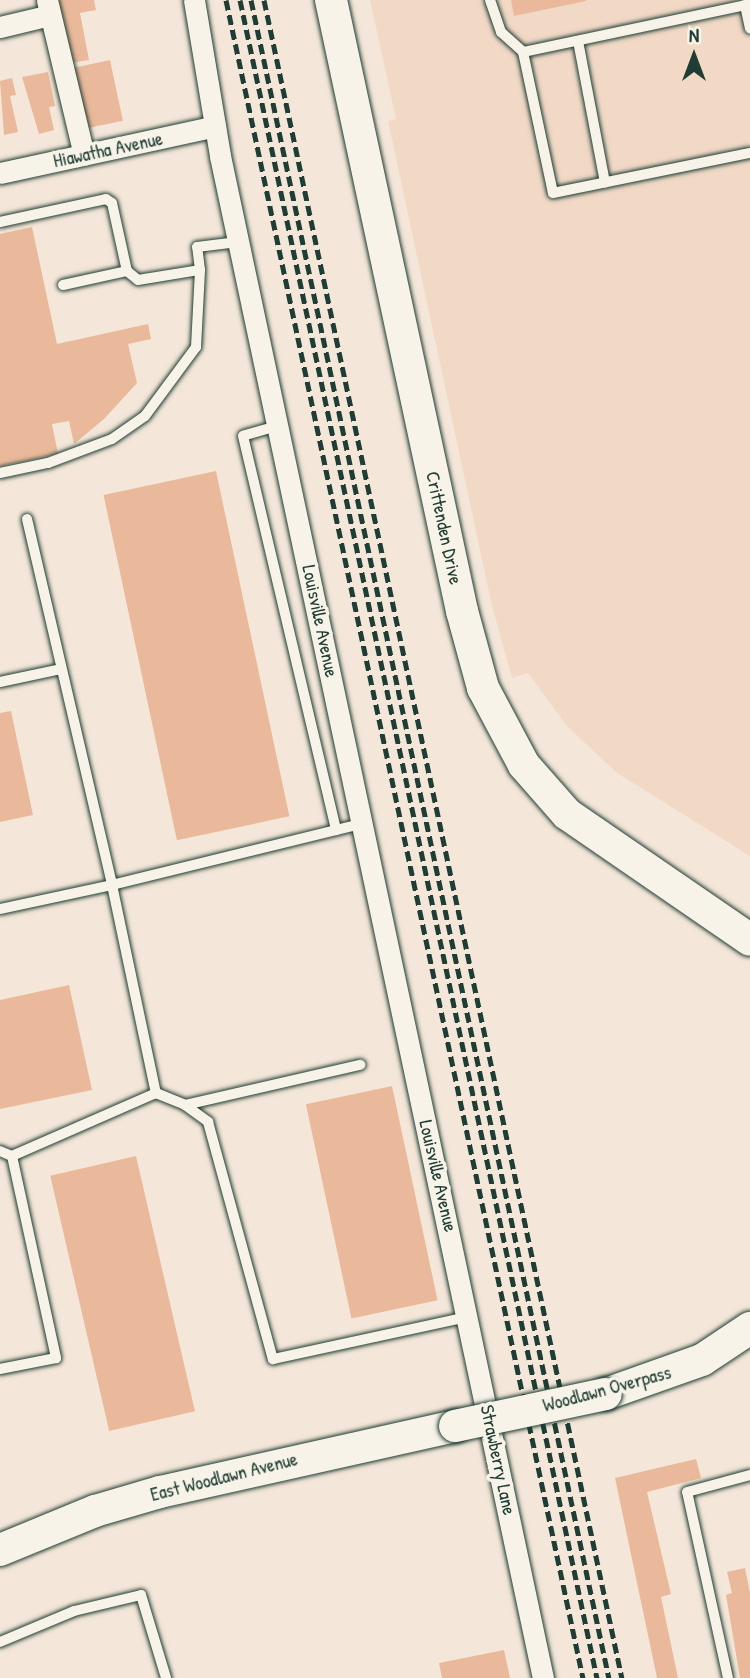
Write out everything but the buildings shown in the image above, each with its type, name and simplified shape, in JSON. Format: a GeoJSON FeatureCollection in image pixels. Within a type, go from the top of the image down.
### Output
{"type":"FeatureCollection","features":[{"type":"Feature","properties":{"kind":"main road","name":"Crittenden Drive"},"geometry":{"type":"LineString","coordinates":[[331,0],[462,611],[483,688],[524,765],[566,814],[750,940]]}},
{"type":"Feature","properties":{"kind":"main road","name":"Woodlawn Overpass"},"geometry":{"type":"LineString","coordinates":[[455,1426],[606,1394],[678,1370],[750,1328]]}},
{"type":"Feature","properties":{"kind":"main road","name":"East Woodlawn Avenue"},"geometry":{"type":"LineString","coordinates":[[0,1550],[95,1511],[160,1492],[455,1426]]}},
{"type":"Feature","properties":{"kind":"street","name":"Louisville Avenue"},"geometry":{"type":"LineString","coordinates":[[194,0],[238,242],[453,1241]]}},
{"type":"Feature","properties":{"kind":"street"},"geometry":{"type":"LineString","coordinates":[[0,27],[49,7],[84,155]]}},
{"type":"Feature","properties":{"kind":"street","name":"Hiawatha Avenue"},"geometry":{"type":"LineString","coordinates":[[0,173],[215,127]]}},
{"type":"Feature","properties":{"kind":"street","name":"Strawberry Lane"},"geometry":{"type":"LineString","coordinates":[[453,1241],[543,1678]]}},
{"type":"Feature","properties":{"kind":"lane"},"geometry":{"type":"LineString","coordinates":[[490,0],[500,32],[523,52],[553,193],[750,153]]}},
{"type":"Feature","properties":{"kind":"lane"},"geometry":{"type":"LineString","coordinates":[[523,52],[747,5],[750,28]]}},
{"type":"Feature","properties":{"kind":"lane"},"geometry":{"type":"LineString","coordinates":[[578,41],[606,182]]}},
{"type":"Feature","properties":{"kind":"lane"},"geometry":{"type":"LineString","coordinates":[[0,222],[106,199],[112,203],[127,271],[138,280],[200,270]]}},
{"type":"Feature","properties":{"kind":"lane"},"geometry":{"type":"LineString","coordinates":[[0,473],[48,463],[112,439],[145,416],[196,347],[200,270],[197,247],[238,242]]}},
{"type":"Feature","properties":{"kind":"lane"},"geometry":{"type":"LineString","coordinates":[[63,285],[127,271]]}},
{"type":"Feature","properties":{"kind":"lane"},"geometry":{"type":"LineString","coordinates":[[277,426],[243,436],[336,830]]}},
{"type":"Feature","properties":{"kind":"lane"},"geometry":{"type":"LineString","coordinates":[[27,519],[112,885],[156,1093]]}},
{"type":"Feature","properties":{"kind":"lane"},"geometry":{"type":"LineString","coordinates":[[0,682],[61,669]]}},
{"type":"Feature","properties":{"kind":"lane"},"geometry":{"type":"LineString","coordinates":[[0,909],[112,885],[364,823]]}},
{"type":"Feature","properties":{"kind":"lane"},"geometry":{"type":"LineString","coordinates":[[185,1105],[360,1065]]}},
{"type":"Feature","properties":{"kind":"lane"},"geometry":{"type":"LineString","coordinates":[[0,1151],[12,1156],[156,1093],[185,1105],[208,1122],[274,1359],[468,1317]]}},
{"type":"Feature","properties":{"kind":"lane"},"geometry":{"type":"LineString","coordinates":[[0,1369],[56,1358],[12,1156]]}},
{"type":"Feature","properties":{"kind":"lane"},"geometry":{"type":"LineString","coordinates":[[728,1678],[687,1492],[750,1475]]}},
{"type":"Feature","properties":{"kind":"lane"},"geometry":{"type":"LineString","coordinates":[[0,1642],[74,1611],[141,1595],[166,1678]]}},
{"type":"Feature","properties":{"kind":"shaded area"},"geometry":{"type":"Polygon","coordinates":[[[370,0],[750,0],[750,856],[617,773],[566,725],[528,673],[512,678],[492,606],[388,121],[396,119],[370,0]]]}},
{"type":"Feature","properties":{"kind":"railway"},"geometry":{"type":"LineString","coordinates":[[226,0],[583,1678]]}},
{"type":"Feature","properties":{"kind":"railway"},"geometry":{"type":"LineString","coordinates":[[240,0],[597,1678]]}},
{"type":"Feature","properties":{"kind":"railway"},"geometry":{"type":"LineString","coordinates":[[251,0],[609,1678]]}},
{"type":"Feature","properties":{"kind":"railway"},"geometry":{"type":"LineString","coordinates":[[264,0],[622,1678]]}}]}
